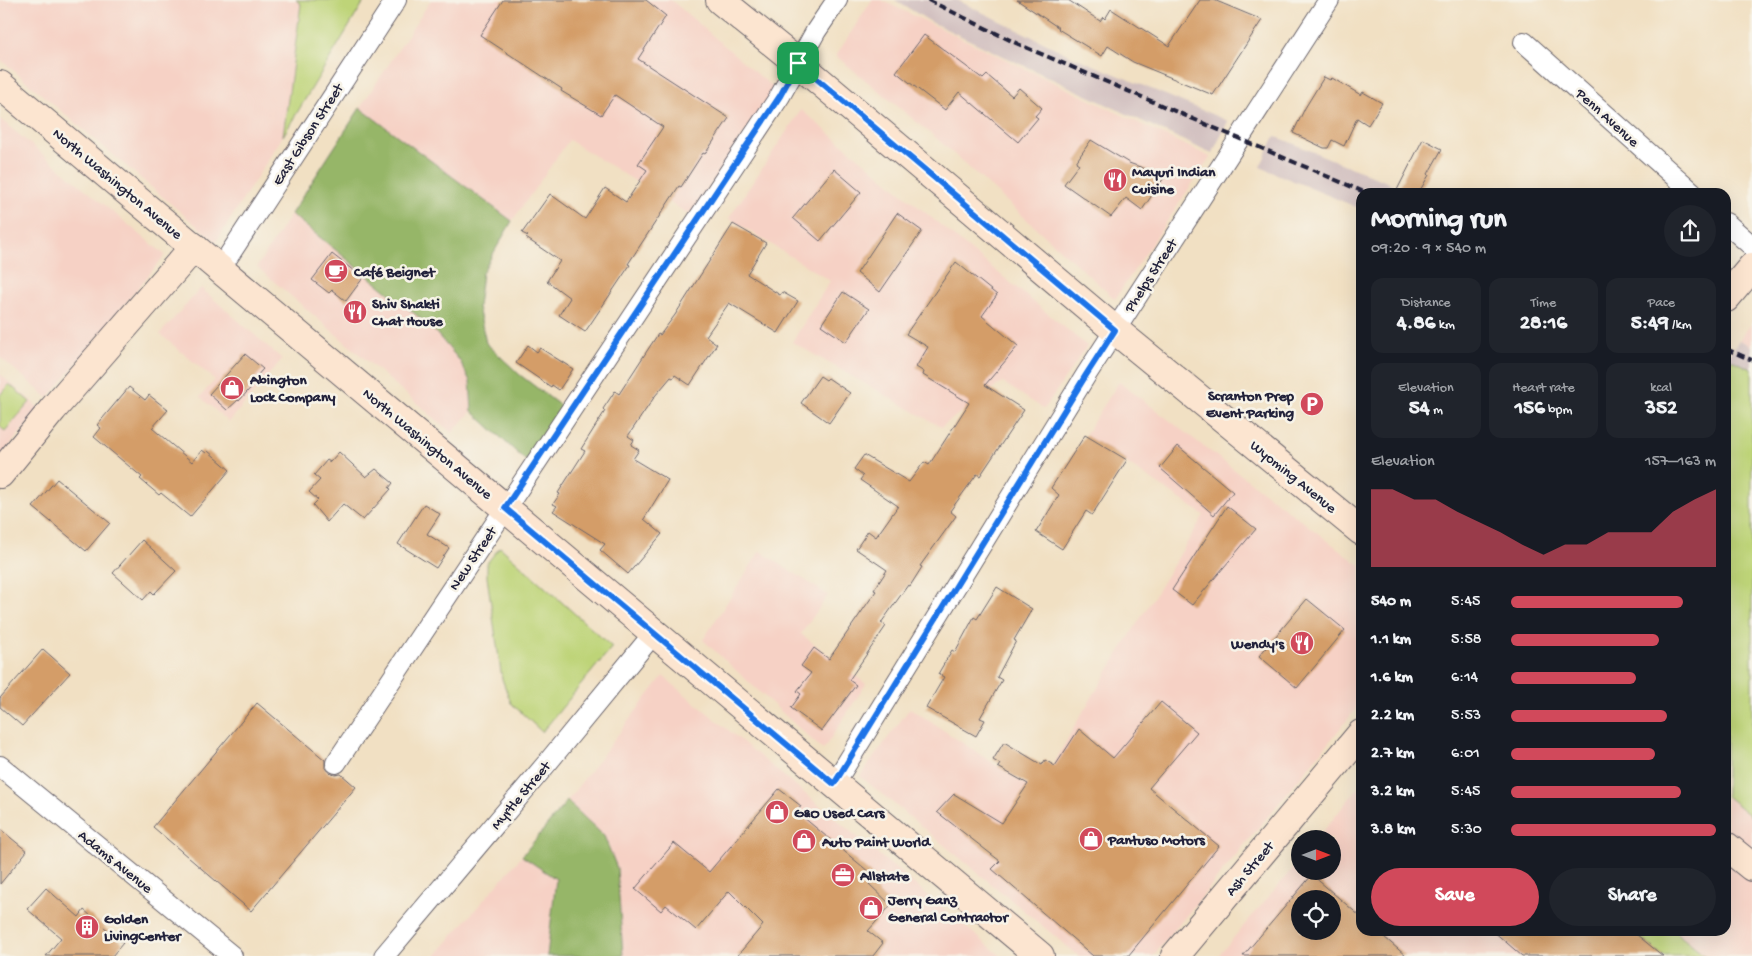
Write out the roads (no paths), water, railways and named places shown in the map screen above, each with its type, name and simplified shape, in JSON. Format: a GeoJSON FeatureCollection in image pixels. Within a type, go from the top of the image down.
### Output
{"type":"FeatureCollection","features":[{"type":"Feature","properties":{"kind":"street","name":"East Gibson Street"},"geometry":{"type":"LineString","coordinates":[[220,269],[396,0]]}},
{"type":"Feature","properties":{"kind":"street","name":"Wyoming Avenue"},"geometry":{"type":"LineString","coordinates":[[720,0],[798,63],[1115,330],[1356,527]]}},
{"type":"Feature","properties":{"kind":"street","name":"New Street"},"geometry":{"type":"LineString","coordinates":[[336,763],[780,96],[816,31],[837,0]]}},
{"type":"Feature","properties":{"kind":"street","name":"Phelps Street"},"geometry":{"type":"LineString","coordinates":[[834,784],[1086,375],[1329,0]]}},
{"type":"Feature","properties":{"kind":"street","name":"Penn Avenue"},"geometry":{"type":"LineString","coordinates":[[1524,42],[1688,188]]}},
{"type":"Feature","properties":{"kind":"street","name":"North Washington Avenue"},"geometry":{"type":"LineString","coordinates":[[0,85],[1040,956]]}},
{"type":"Feature","properties":{"kind":"street"},"geometry":{"type":"LineString","coordinates":[[1731,227],[1752,246]]}},
{"type":"Feature","properties":{"kind":"street"},"geometry":{"type":"LineString","coordinates":[[0,474],[194,247]]}},
{"type":"Feature","properties":{"kind":"street"},"geometry":{"type":"LineString","coordinates":[[1731,292],[1752,267]]}},
{"type":"Feature","properties":{"kind":"street","name":"Myrtle Street"},"geometry":{"type":"LineString","coordinates":[[384,956],[654,633]]}},
{"type":"Feature","properties":{"kind":"street","name":"Ash Street"},"geometry":{"type":"LineString","coordinates":[[1175,956],[1356,740]]}},
{"type":"Feature","properties":{"kind":"street","name":"Adams Avenue"},"geometry":{"type":"LineString","coordinates":[[0,766],[232,956]]}},
{"type":"Feature","properties":{"kind":"street"},"geometry":{"type":"LineString","coordinates":[[1731,850],[1752,867]]}},
{"type":"Feature","properties":{"kind":"railway"},"geometry":{"type":"LineString","coordinates":[[928,0],[1018,44],[1356,189]]}},
{"type":"Feature","properties":{"kind":"railway"},"geometry":{"type":"LineString","coordinates":[[1731,351],[1752,360]]}},
{"type":"Feature","properties":{"kind":"place","name":"Mayuri Indian Cuisine"},"geometry":{"type":"Point","coordinates":[1115,180]}},
{"type":"Feature","properties":{"kind":"place","name":"Café Beignet"},"geometry":{"type":"Point","coordinates":[336,271]}},
{"type":"Feature","properties":{"kind":"place","name":"Shiv Shakti Chat House"},"geometry":{"type":"Point","coordinates":[355,312]}},
{"type":"Feature","properties":{"kind":"place","name":"Abington Lock Company"},"geometry":{"type":"Point","coordinates":[232,388]}},
{"type":"Feature","properties":{"kind":"place","name":"Scranton Prep Event Parking"},"geometry":{"type":"Point","coordinates":[1312,404]}},
{"type":"Feature","properties":{"kind":"place","name":"Wendy's"},"geometry":{"type":"Point","coordinates":[1302,643]}},
{"type":"Feature","properties":{"kind":"place","name":"G&O Used Cars"},"geometry":{"type":"Point","coordinates":[777,812]}},
{"type":"Feature","properties":{"kind":"place","name":"Pantuso Motors"},"geometry":{"type":"Point","coordinates":[1091,839]}},
{"type":"Feature","properties":{"kind":"place","name":"Auto Paint World"},"geometry":{"type":"Point","coordinates":[804,841]}},
{"type":"Feature","properties":{"kind":"place","name":"Allstate"},"geometry":{"type":"Point","coordinates":[843,875]}},
{"type":"Feature","properties":{"kind":"place","name":"Jerry Ganz General Contractor"},"geometry":{"type":"Point","coordinates":[871,908]}},
{"type":"Feature","properties":{"kind":"place","name":"Golden LivingCenter"},"geometry":{"type":"Point","coordinates":[87,927]}}]}
